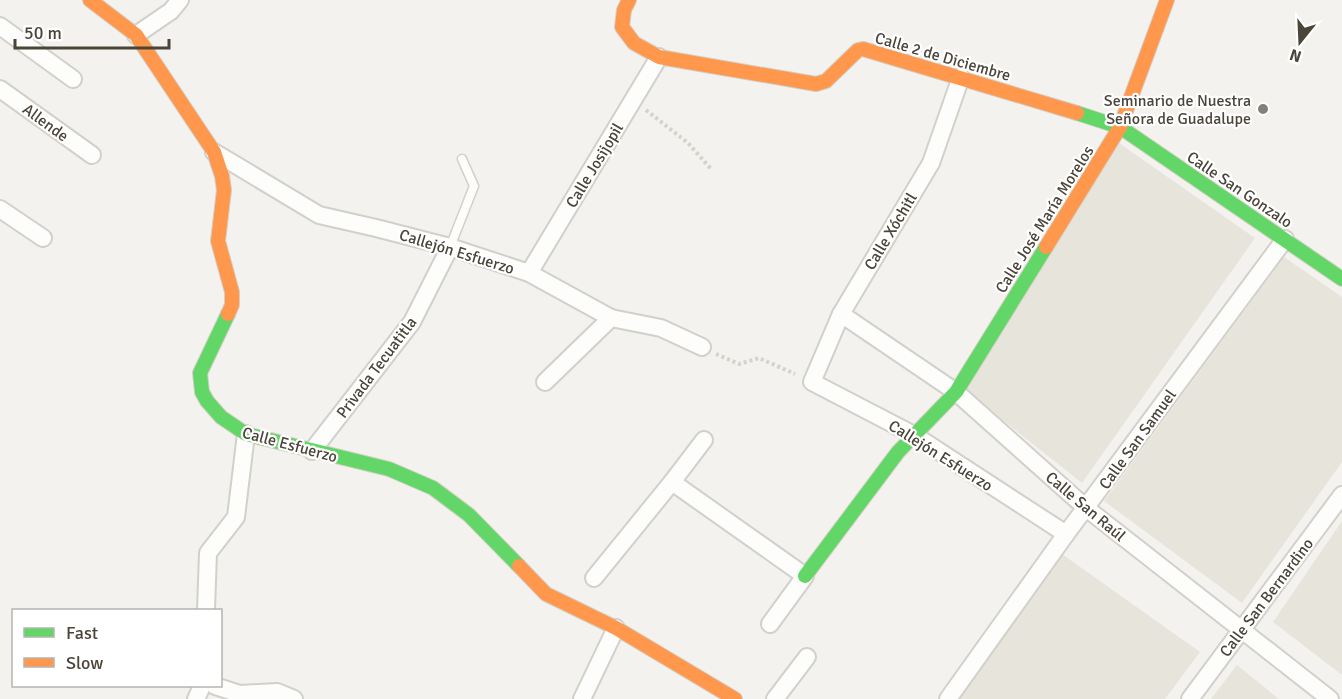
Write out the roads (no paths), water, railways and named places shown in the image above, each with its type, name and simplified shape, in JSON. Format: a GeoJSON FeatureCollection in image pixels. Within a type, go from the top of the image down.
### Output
{"type":"FeatureCollection","features":[{"type":"Feature","properties":{"kind":"street","name":"Calle Esfuerzo"},"geometry":{"type":"LineString","coordinates":[[90,0],[136,35],[214,152],[222,177],[224,190],[218,241],[232,292],[232,305],[200,373],[198,384],[203,396],[214,410],[232,427],[246,434],[388,469],[433,488],[470,515],[546,594],[616,628],[735,699]]}},
{"type":"Feature","properties":{"kind":"street"},"geometry":{"type":"LineString","coordinates":[[136,35],[176,7],[180,0]]}},
{"type":"Feature","properties":{"kind":"street"},"geometry":{"type":"LineString","coordinates":[[629,0],[624,10],[622,27],[634,43],[659,57]]}},
{"type":"Feature","properties":{"kind":"street","name":"Calle José María Morelos"},"geometry":{"type":"LineString","coordinates":[[804,576],[898,452],[956,392],[1120,127],[1167,0]]}},
{"type":"Feature","properties":{"kind":"street"},"geometry":{"type":"LineString","coordinates":[[0,26],[72,79]]}},
{"type":"Feature","properties":{"kind":"street","name":"Calle 2 de Diciembre"},"geometry":{"type":"LineString","coordinates":[[659,57],[816,84],[826,81],[858,50],[863,50],[961,76],[1120,127]]}},
{"type":"Feature","properties":{"kind":"street","name":"Calle Josijopil"},"geometry":{"type":"LineString","coordinates":[[529,273],[659,57]]}},
{"type":"Feature","properties":{"kind":"street","name":"Calle Xóchitl"},"geometry":{"type":"LineString","coordinates":[[812,382],[841,314],[931,163],[961,76]]}},
{"type":"Feature","properties":{"kind":"street","name":"Allende"},"geometry":{"type":"LineString","coordinates":[[0,90],[92,155]]}},
{"type":"Feature","properties":{"kind":"street","name":"Calle San Gonzalo"},"geometry":{"type":"LineString","coordinates":[[1120,127],[1342,279]]}},
{"type":"Feature","properties":{"kind":"street","name":"Callejón Esfuerzo"},"geometry":{"type":"LineString","coordinates":[[214,152],[319,215],[450,248],[529,273],[611,318],[661,328],[702,348]]}},
{"type":"Feature","properties":{"kind":"street"},"geometry":{"type":"LineString","coordinates":[[0,209],[43,238]]}},
{"type":"Feature","properties":{"kind":"street","name":"Calle San Samuel"},"geometry":{"type":"LineString","coordinates":[[948,699],[1066,534],[1285,239]]}},
{"type":"Feature","properties":{"kind":"street","name":"Privada Tecuatitla"},"geometry":{"type":"LineString","coordinates":[[312,451],[412,322],[450,248]]}},
{"type":"Feature","properties":{"kind":"street","name":"Calle San Raúl"},"geometry":{"type":"LineString","coordinates":[[841,314],[956,392],[1086,508],[1330,699]]}},
{"type":"Feature","properties":{"kind":"street"},"geometry":{"type":"LineString","coordinates":[[545,382],[611,318]]}},
{"type":"Feature","properties":{"kind":"street","name":"Callejón Esfuerzo"},"geometry":{"type":"LineString","coordinates":[[812,382],[914,435],[1066,534]]}},
{"type":"Feature","properties":{"kind":"street"},"geometry":{"type":"LineString","coordinates":[[206,609],[208,553],[236,517],[246,434]]}},
{"type":"Feature","properties":{"kind":"street"},"geometry":{"type":"LineString","coordinates":[[594,578],[704,440]]}},
{"type":"Feature","properties":{"kind":"street"},"geometry":{"type":"LineString","coordinates":[[672,482],[804,576],[770,624]]}},
{"type":"Feature","properties":{"kind":"street","name":"Calle San Bernardino"},"geometry":{"type":"LineString","coordinates":[[1190,699],[1342,495]]}},
{"type":"Feature","properties":{"kind":"street"},"geometry":{"type":"LineString","coordinates":[[582,699],[616,628]]}},
{"type":"Feature","properties":{"kind":"street"},"geometry":{"type":"LineString","coordinates":[[776,699],[807,657]]}},
{"type":"Feature","properties":{"kind":"street"},"geometry":{"type":"LineString","coordinates":[[218,687],[240,694],[277,692],[294,699]]}},
{"type":"Feature","properties":{"kind":"lane"},"geometry":{"type":"LineString","coordinates":[[450,248],[474,186],[462,159]]}},
{"type":"Feature","properties":{"kind":"place","name":"Seminario de Nuestra Señora de Guadalupe"},"geometry":{"type":"Point","coordinates":[1263,109]}}]}
